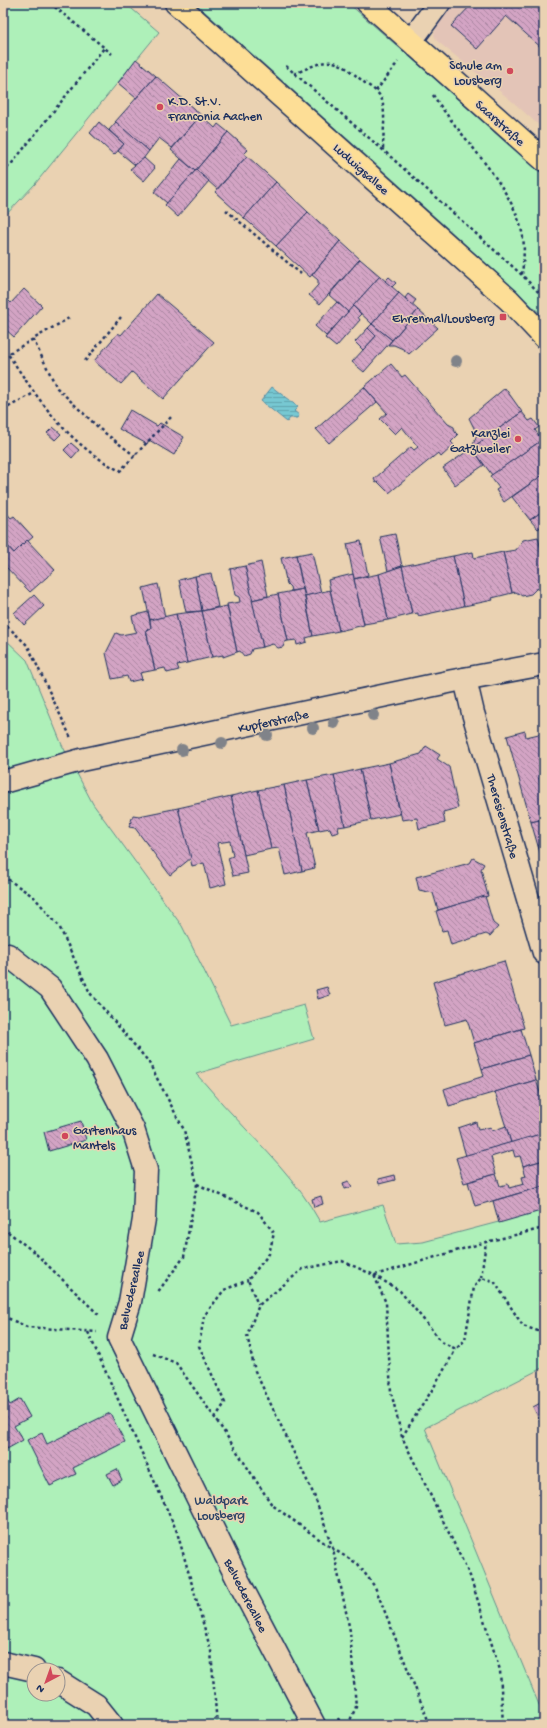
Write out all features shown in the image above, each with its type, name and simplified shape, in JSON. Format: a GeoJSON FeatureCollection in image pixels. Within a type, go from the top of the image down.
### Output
{"type":"FeatureCollection","features":[{"type":"Feature","properties":{"kind":"main road","name":"Ludwigsallee"},"geometry":{"type":"LineString","coordinates":[[176,3],[509,300],[544,336]]}},
{"type":"Feature","properties":{"kind":"main road","name":"Saarstraße"},"geometry":{"type":"LineString","coordinates":[[368,3],[544,160]]}},
{"type":"Feature","properties":{"kind":"street"},"geometry":{"type":"LineString","coordinates":[[411,41],[439,3]]}},
{"type":"Feature","properties":{"kind":"street","name":"Kupferstraße"},"geometry":{"type":"LineString","coordinates":[[3,782],[81,760],[465,679],[544,664]]}},
{"type":"Feature","properties":{"kind":"street","name":"Theresienstraße"},"geometry":{"type":"LineString","coordinates":[[465,679],[473,713],[544,954]]}},
{"type":"Feature","properties":{"kind":"street","name":"Belvedereallee"},"geometry":{"type":"LineString","coordinates":[[3,954],[8,955],[50,988],[97,1059],[133,1129],[146,1170],[144,1219],[130,1302],[119,1338],[239,1582],[314,1725]]}},
{"type":"Feature","properties":{"kind":"street"},"geometry":{"type":"LineString","coordinates":[[3,1662],[26,1668]]}},
{"type":"Feature","properties":{"kind":"street"},"geometry":{"type":"LineString","coordinates":[[66,1686],[96,1705],[112,1725]]}},
{"type":"Feature","properties":{"kind":"path"},"geometry":{"type":"LineString","coordinates":[[50,3],[112,54]]}},
{"type":"Feature","properties":{"kind":"path"},"geometry":{"type":"LineString","coordinates":[[3,172],[13,162],[104,48]]}},
{"type":"Feature","properties":{"kind":"path"},"geometry":{"type":"LineString","coordinates":[[294,74],[320,62],[331,61],[344,65],[376,91],[382,98],[384,117],[383,150]]}},
{"type":"Feature","properties":{"kind":"path"},"geometry":{"type":"LineString","coordinates":[[376,91],[398,63]]}},
{"type":"Feature","properties":{"kind":"path"},"geometry":{"type":"LineString","coordinates":[[282,64],[383,150],[522,275],[544,298]]}},
{"type":"Feature","properties":{"kind":"path"},"geometry":{"type":"LineString","coordinates":[[431,90],[502,188],[515,211],[523,238],[522,275]]}},
{"type":"Feature","properties":{"kind":"path"},"geometry":{"type":"LineString","coordinates":[[226,210],[300,274]]}},
{"type":"Feature","properties":{"kind":"path"},"geometry":{"type":"LineString","coordinates":[[69,318],[8,354],[34,393],[61,426],[80,445],[100,461],[120,471],[172,416]]}},
{"type":"Feature","properties":{"kind":"path"},"geometry":{"type":"LineString","coordinates":[[85,361],[121,318]]}},
{"type":"Feature","properties":{"kind":"path"},"geometry":{"type":"LineString","coordinates":[[33,340],[57,388],[101,430],[135,456]]}},
{"type":"Feature","properties":{"kind":"path"},"geometry":{"type":"LineString","coordinates":[[3,410],[34,393]]}},
{"type":"Feature","properties":{"kind":"path"},"geometry":{"type":"LineString","coordinates":[[3,622],[28,646],[81,760]]}},
{"type":"Feature","properties":{"kind":"path"},"geometry":{"type":"LineString","coordinates":[[197,1184],[258,1212],[274,1233],[269,1254],[248,1280],[224,1290],[204,1316],[199,1346],[225,1403],[215,1418]]}},
{"type":"Feature","properties":{"kind":"path"},"geometry":{"type":"LineString","coordinates":[[3,1228],[34,1252],[66,1285],[94,1309],[119,1338]]}},
{"type":"Feature","properties":{"kind":"path"},"geometry":{"type":"LineString","coordinates":[[374,1275],[486,1242],[544,1228]]}},
{"type":"Feature","properties":{"kind":"path"},"geometry":{"type":"LineString","coordinates":[[402,1437],[456,1349],[466,1340],[474,1287],[481,1278],[486,1242]]}},
{"type":"Feature","properties":{"kind":"path"},"geometry":{"type":"LineString","coordinates":[[348,1725],[356,1707],[350,1639],[332,1549],[314,1495],[255,1371],[247,1335],[258,1305],[303,1269],[342,1261],[374,1275],[400,1291],[442,1342],[456,1349]]}},
{"type":"Feature","properties":{"kind":"path"},"geometry":{"type":"LineString","coordinates":[[374,1275],[386,1303],[391,1392],[402,1437],[470,1576],[500,1670],[503,1725]]}},
{"type":"Feature","properties":{"kind":"path"},"geometry":{"type":"LineString","coordinates":[[481,1278],[494,1281],[523,1326],[544,1333]]}},
{"type":"Feature","properties":{"kind":"path"},"geometry":{"type":"LineString","coordinates":[[248,1280],[258,1305]]}},
{"type":"Feature","properties":{"kind":"path"},"geometry":{"type":"LineString","coordinates":[[3,1316],[27,1327],[88,1332],[177,1532],[210,1651],[217,1725]]}},
{"type":"Feature","properties":{"kind":"path"},"geometry":{"type":"LineString","coordinates":[[150,1352],[176,1363],[215,1418],[272,1504],[332,1549],[358,1564],[375,1587],[430,1725]]}},
{"type":"Feature","properties":{"kind":"shaded area","name":"Schule am Lousberg"},"geometry":{"type":"Polygon","coordinates":[[[454,3],[544,3],[544,130],[513,102],[437,41],[434,35],[436,28],[454,3]]]}},
{"type":"Feature","properties":{"kind":"green space"},"geometry":{"type":"Polygon","coordinates":[[[3,3],[125,3],[159,32],[35,184],[3,218],[3,3]]]}},
{"type":"Feature","properties":{"kind":"green space"},"geometry":{"type":"Polygon","coordinates":[[[195,3],[348,3],[544,174],[544,317],[446,227],[195,3]]]}},
{"type":"Feature","properties":{"kind":"green space","name":"Waldpark Lousberg"},"geometry":{"type":"Polygon","coordinates":[[[3,637],[27,660],[62,745],[93,804],[182,926],[231,1025],[304,1005],[314,1039],[196,1074],[291,1179],[320,1222],[383,1205],[396,1244],[423,1242],[544,1210],[544,1367],[425,1428],[544,1717],[544,1725],[3,1725],[3,637]]]}},
{"type":"Feature","properties":{"kind":"water"},"geometry":{"type":"Polygon","coordinates":[[[272,387],[298,407],[294,411],[299,415],[297,418],[290,418],[287,422],[261,401],[272,387]]]}},
{"type":"Feature","properties":{"kind":"building"},"geometry":{"type":"Polygon","coordinates":[[[473,3],[544,3],[544,50],[506,16],[477,49],[451,26],[473,3]]]}},
{"type":"Feature","properties":{"kind":"building"},"geometry":{"type":"Polygon","coordinates":[[[136,59],[156,76],[136,98],[118,83],[136,59]]]}},
{"type":"Feature","properties":{"kind":"building","name":"K.D. St.V. Franconia Aachen"},"geometry":{"type":"Polygon","coordinates":[[[156,76],[201,115],[172,148],[159,138],[149,151],[115,122],[156,76]]]}},
{"type":"Feature","properties":{"kind":"building"},"geometry":{"type":"Polygon","coordinates":[[[201,115],[215,128],[218,124],[228,132],[195,171],[171,150],[201,115]]]}},
{"type":"Feature","properties":{"kind":"building"},"geometry":{"type":"Polygon","coordinates":[[[99,122],[124,144],[114,155],[90,133],[99,122]]]}},
{"type":"Feature","properties":{"kind":"building"},"geometry":{"type":"Polygon","coordinates":[[[116,122],[149,151],[140,163],[138,162],[135,165],[118,151],[124,144],[109,130],[116,122]]]}},
{"type":"Feature","properties":{"kind":"building"},"geometry":{"type":"Polygon","coordinates":[[[228,132],[248,150],[244,154],[247,156],[217,189],[196,170],[228,132]]]}},
{"type":"Feature","properties":{"kind":"building"},"geometry":{"type":"Polygon","coordinates":[[[247,156],[276,182],[244,218],[215,192],[247,156]]]}},
{"type":"Feature","properties":{"kind":"building"},"geometry":{"type":"Polygon","coordinates":[[[144,158],[155,168],[144,181],[130,169],[144,158]]]}},
{"type":"Feature","properties":{"kind":"building"},"geometry":{"type":"Polygon","coordinates":[[[181,159],[195,171],[167,203],[154,192],[181,159]]]}},
{"type":"Feature","properties":{"kind":"building"},"geometry":{"type":"Polygon","coordinates":[[[196,170],[209,181],[178,217],[165,205],[196,170]]]}},
{"type":"Feature","properties":{"kind":"building"},"geometry":{"type":"Polygon","coordinates":[[[276,182],[308,212],[276,246],[244,218],[276,182]]]}},
{"type":"Feature","properties":{"kind":"building"},"geometry":{"type":"Polygon","coordinates":[[[308,212],[340,241],[310,277],[276,246],[308,212]]]}},
{"type":"Feature","properties":{"kind":"building"},"geometry":{"type":"Polygon","coordinates":[[[340,241],[360,259],[320,304],[309,295],[318,285],[318,280],[312,275],[340,241]]]}},
{"type":"Feature","properties":{"kind":"building"},"geometry":{"type":"Polygon","coordinates":[[[360,259],[380,276],[348,312],[329,295],[360,259]]]}},
{"type":"Feature","properties":{"kind":"building"},"geometry":{"type":"Polygon","coordinates":[[[380,276],[399,293],[372,324],[353,306],[380,276]]]}},
{"type":"Feature","properties":{"kind":"building"},"geometry":{"type":"Polygon","coordinates":[[[389,277],[396,283],[392,287],[385,281],[389,277]]]}},
{"type":"Feature","properties":{"kind":"building"},"geometry":{"type":"Polygon","coordinates":[[[24,289],[42,306],[14,337],[3,327],[3,295],[11,303],[24,289]]]}},
{"type":"Feature","properties":{"kind":"building"},"geometry":{"type":"Polygon","coordinates":[[[399,293],[418,310],[392,340],[372,324],[399,293]]]}},
{"type":"Feature","properties":{"kind":"building"},"geometry":{"type":"Polygon","coordinates":[[[157,294],[214,342],[163,399],[132,372],[121,384],[94,361],[118,333],[121,335],[157,294]]]}},
{"type":"Feature","properties":{"kind":"building"},"geometry":{"type":"Polygon","coordinates":[[[408,294],[416,300],[412,305],[405,298],[408,294]]]}},
{"type":"Feature","properties":{"kind":"building"},"geometry":{"type":"Polygon","coordinates":[[[337,302],[348,312],[326,336],[315,326],[337,302]]]}},
{"type":"Feature","properties":{"kind":"building"},"geometry":{"type":"Polygon","coordinates":[[[353,306],[361,314],[358,317],[360,320],[336,347],[325,338],[353,306]]]}},
{"type":"Feature","properties":{"kind":"building"},"geometry":{"type":"Polygon","coordinates":[[[418,310],[438,328],[409,354],[403,349],[394,345],[388,345],[418,310]]]}},
{"type":"Feature","properties":{"kind":"building"},"geometry":{"type":"Polygon","coordinates":[[[372,324],[392,340],[364,372],[352,362],[376,336],[368,328],[372,324]]]}},
{"type":"Feature","properties":{"kind":"building"},"geometry":{"type":"Polygon","coordinates":[[[368,328],[376,336],[363,350],[355,342],[368,328]]]}},
{"type":"Feature","properties":{"kind":"building"},"geometry":{"type":"Polygon","coordinates":[[[391,364],[402,377],[405,375],[448,424],[454,427],[455,432],[458,435],[451,442],[454,445],[441,457],[438,453],[389,493],[378,482],[376,483],[374,479],[411,447],[414,450],[418,447],[402,427],[395,434],[380,419],[387,413],[364,387],[391,364]]]}},
{"type":"Feature","properties":{"kind":"building"},"geometry":{"type":"Polygon","coordinates":[[[364,387],[377,402],[329,443],[316,429],[364,387]]]}},
{"type":"Feature","properties":{"kind":"building"},"geometry":{"type":"Polygon","coordinates":[[[505,388],[522,412],[472,448],[477,434],[469,418],[505,388]]]}},
{"type":"Feature","properties":{"kind":"building"},"geometry":{"type":"Polygon","coordinates":[[[130,410],[157,426],[160,423],[184,437],[174,455],[149,440],[147,444],[119,429],[130,410]]]}},
{"type":"Feature","properties":{"kind":"building"},"geometry":{"type":"Polygon","coordinates":[[[522,412],[529,421],[533,419],[539,427],[535,430],[542,440],[492,475],[472,448],[522,412]]]}},
{"type":"Feature","properties":{"kind":"building"},"geometry":{"type":"Polygon","coordinates":[[[53,427],[61,434],[55,440],[47,433],[53,427]]]}},
{"type":"Feature","properties":{"kind":"building"},"geometry":{"type":"Polygon","coordinates":[[[542,440],[544,442],[544,474],[504,502],[496,490],[499,488],[490,476],[542,440]]]}},
{"type":"Feature","properties":{"kind":"building"},"geometry":{"type":"Polygon","coordinates":[[[71,443],[79,450],[72,458],[64,450],[71,443]]]}},
{"type":"Feature","properties":{"kind":"building"},"geometry":{"type":"Polygon","coordinates":[[[472,448],[484,465],[455,485],[443,468],[472,448]]]}},
{"type":"Feature","properties":{"kind":"building"},"geometry":{"type":"Polygon","coordinates":[[[544,474],[544,510],[530,520],[512,497],[544,474]]]}},
{"type":"Feature","properties":{"kind":"building"},"geometry":{"type":"Polygon","coordinates":[[[3,509],[11,518],[14,516],[33,537],[14,553],[3,541],[3,509]]]}},
{"type":"Feature","properties":{"kind":"building"},"geometry":{"type":"Polygon","coordinates":[[[544,510],[544,529],[542,526],[538,529],[530,520],[544,510]]]}},
{"type":"Feature","properties":{"kind":"building"},"geometry":{"type":"Polygon","coordinates":[[[395,534],[402,566],[388,571],[380,537],[395,534]]]}},
{"type":"Feature","properties":{"kind":"building"},"geometry":{"type":"Polygon","coordinates":[[[538,537],[544,562],[544,587],[536,589],[531,594],[522,596],[516,592],[512,593],[503,552],[516,550],[523,540],[538,537]]]}},
{"type":"Feature","properties":{"kind":"building"},"geometry":{"type":"Polygon","coordinates":[[[27,540],[55,570],[30,592],[3,564],[3,541],[14,553],[27,540]]]}},
{"type":"Feature","properties":{"kind":"building"},"geometry":{"type":"Polygon","coordinates":[[[361,541],[368,575],[354,579],[347,544],[361,541]]]}},
{"type":"Feature","properties":{"kind":"building"},"geometry":{"type":"Polygon","coordinates":[[[312,552],[321,593],[305,596],[296,555],[312,552]]]}},
{"type":"Feature","properties":{"kind":"building"},"geometry":{"type":"Polygon","coordinates":[[[473,552],[474,558],[503,552],[512,593],[492,598],[493,600],[464,606],[453,556],[473,552]]]}},
{"type":"Feature","properties":{"kind":"building"},"geometry":{"type":"Polygon","coordinates":[[[296,555],[303,589],[291,591],[287,584],[281,558],[296,555]]]}},
{"type":"Feature","properties":{"kind":"building"},"geometry":{"type":"Polygon","coordinates":[[[453,556],[464,606],[418,616],[418,613],[412,614],[402,566],[453,556]]]}},
{"type":"Feature","properties":{"kind":"building"},"geometry":{"type":"Polygon","coordinates":[[[261,562],[268,596],[252,600],[245,566],[261,562]]]}},
{"type":"Feature","properties":{"kind":"building"},"geometry":{"type":"Polygon","coordinates":[[[245,566],[263,647],[252,649],[250,654],[244,656],[240,651],[237,652],[227,604],[240,602],[239,597],[235,595],[230,569],[245,566]]]}},
{"type":"Feature","properties":{"kind":"building"},"geometry":{"type":"Polygon","coordinates":[[[402,566],[412,614],[388,620],[379,574],[402,566]]]}},
{"type":"Feature","properties":{"kind":"building"},"geometry":{"type":"Polygon","coordinates":[[[211,573],[218,607],[202,611],[195,576],[211,573]]]}},
{"type":"Feature","properties":{"kind":"building"},"geometry":{"type":"Polygon","coordinates":[[[353,574],[364,625],[339,631],[328,580],[353,574]]]}},
{"type":"Feature","properties":{"kind":"building"},"geometry":{"type":"Polygon","coordinates":[[[379,574],[388,620],[364,624],[354,579],[379,574]]]}},
{"type":"Feature","properties":{"kind":"building"},"geometry":{"type":"Polygon","coordinates":[[[195,576],[202,611],[186,612],[179,580],[195,576]]]}},
{"type":"Feature","properties":{"kind":"building"},"geometry":{"type":"Polygon","coordinates":[[[158,584],[165,617],[150,620],[143,588],[158,584]]]}},
{"type":"Feature","properties":{"kind":"building"},"geometry":{"type":"Polygon","coordinates":[[[303,589],[313,636],[306,638],[307,642],[297,645],[296,640],[288,641],[278,594],[303,589]]]}},
{"type":"Feature","properties":{"kind":"building"},"geometry":{"type":"Polygon","coordinates":[[[330,590],[339,631],[313,636],[305,596],[330,590]]]}},
{"type":"Feature","properties":{"kind":"building"},"geometry":{"type":"Polygon","coordinates":[[[278,594],[288,641],[285,642],[283,647],[278,648],[273,644],[263,647],[252,600],[278,594]]]}},
{"type":"Feature","properties":{"kind":"building"},"geometry":{"type":"Polygon","coordinates":[[[34,595],[44,606],[24,625],[14,613],[34,595]]]}},
{"type":"Feature","properties":{"kind":"building"},"geometry":{"type":"Polygon","coordinates":[[[227,606],[237,652],[223,657],[223,655],[212,657],[202,611],[227,606]]]}},
{"type":"Feature","properties":{"kind":"building"},"geometry":{"type":"Polygon","coordinates":[[[202,611],[212,657],[187,663],[176,614],[202,611]]]}},
{"type":"Feature","properties":{"kind":"building"},"geometry":{"type":"Polygon","coordinates":[[[148,612],[151,628],[146,630],[155,670],[140,673],[142,679],[129,682],[127,676],[112,679],[106,653],[116,633],[121,635],[137,632],[132,616],[148,612]]]}},
{"type":"Feature","properties":{"kind":"building"},"geometry":{"type":"Polygon","coordinates":[[[176,614],[187,663],[177,665],[179,670],[167,673],[165,668],[155,670],[146,630],[151,628],[150,620],[176,614]]]}},
{"type":"Feature","properties":{"kind":"building"},"geometry":{"type":"Polygon","coordinates":[[[525,731],[526,737],[543,733],[544,739],[544,777],[539,778],[544,799],[544,819],[531,822],[507,736],[525,731]]]}},
{"type":"Feature","properties":{"kind":"building"},"geometry":{"type":"Polygon","coordinates":[[[426,746],[440,755],[437,759],[449,767],[458,808],[443,812],[445,823],[419,829],[417,818],[402,820],[389,763],[421,754],[426,746]]]}},
{"type":"Feature","properties":{"kind":"building"},"geometry":{"type":"Polygon","coordinates":[[[389,763],[400,814],[371,820],[360,769],[389,763]]]}},
{"type":"Feature","properties":{"kind":"building"},"geometry":{"type":"Polygon","coordinates":[[[360,769],[371,820],[345,826],[334,775],[360,769]]]}},
{"type":"Feature","properties":{"kind":"building"},"geometry":{"type":"Polygon","coordinates":[[[334,775],[345,826],[338,827],[339,832],[332,834],[330,828],[319,830],[307,780],[334,775]]]}},
{"type":"Feature","properties":{"kind":"building"},"geometry":{"type":"Polygon","coordinates":[[[307,780],[319,830],[307,833],[315,868],[302,871],[284,785],[307,780]]]}},
{"type":"Feature","properties":{"kind":"building"},"geometry":{"type":"Polygon","coordinates":[[[284,785],[302,871],[285,875],[279,848],[271,849],[258,790],[284,785]]]}},
{"type":"Feature","properties":{"kind":"building"},"geometry":{"type":"Polygon","coordinates":[[[258,790],[271,849],[244,855],[231,796],[258,790]]]}},
{"type":"Feature","properties":{"kind":"building"},"geometry":{"type":"Polygon","coordinates":[[[231,796],[248,873],[233,876],[228,858],[233,856],[230,841],[217,843],[226,884],[210,888],[204,863],[192,866],[178,808],[231,796]]]}},
{"type":"Feature","properties":{"kind":"building"},"geometry":{"type":"Polygon","coordinates":[[[178,808],[191,858],[170,875],[135,828],[129,827],[133,815],[139,816],[178,808]]]}},
{"type":"Feature","properties":{"kind":"building"},"geometry":{"type":"Polygon","coordinates":[[[544,819],[544,844],[538,846],[531,822],[544,819]]]}},
{"type":"Feature","properties":{"kind":"building"},"geometry":{"type":"Polygon","coordinates":[[[544,844],[544,865],[538,846],[544,844]]]}},
{"type":"Feature","properties":{"kind":"building"},"geometry":{"type":"Polygon","coordinates":[[[473,858],[484,864],[481,869],[488,896],[438,910],[433,893],[419,890],[416,877],[470,863],[473,858]]]}},
{"type":"Feature","properties":{"kind":"building"},"geometry":{"type":"Polygon","coordinates":[[[485,896],[493,923],[498,927],[490,936],[486,934],[451,945],[447,930],[442,931],[436,911],[485,896]]]}},
{"type":"Feature","properties":{"kind":"building"},"geometry":{"type":"Polygon","coordinates":[[[504,961],[524,1028],[474,1043],[467,1019],[445,1025],[433,982],[504,961]]]}},
{"type":"Feature","properties":{"kind":"building"},"geometry":{"type":"Polygon","coordinates":[[[327,987],[330,995],[318,999],[316,990],[327,987]]]}},
{"type":"Feature","properties":{"kind":"building"},"geometry":{"type":"Polygon","coordinates":[[[521,1029],[529,1055],[482,1069],[474,1043],[521,1029]]]}},
{"type":"Feature","properties":{"kind":"building"},"geometry":{"type":"Polygon","coordinates":[[[529,1055],[536,1080],[449,1106],[444,1089],[484,1076],[482,1069],[529,1055]]]}},
{"type":"Feature","properties":{"kind":"building"},"geometry":{"type":"Polygon","coordinates":[[[536,1080],[544,1105],[544,1133],[511,1143],[495,1092],[536,1080]]]}},
{"type":"Feature","properties":{"kind":"building","name":"Gartenhaus Mantels"},"geometry":{"type":"Polygon","coordinates":[[[81,1121],[86,1140],[49,1151],[44,1132],[81,1121]]]}},
{"type":"Feature","properties":{"kind":"building"},"geometry":{"type":"Polygon","coordinates":[[[476,1122],[478,1130],[491,1127],[492,1131],[506,1126],[511,1143],[466,1156],[458,1128],[476,1122]]]}},
{"type":"Feature","properties":{"kind":"building"},"geometry":{"type":"Polygon","coordinates":[[[544,1133],[544,1160],[523,1166],[520,1156],[515,1157],[513,1150],[491,1157],[496,1174],[464,1183],[456,1158],[544,1133]]]}},
{"type":"Feature","properties":{"kind":"building"},"geometry":{"type":"Polygon","coordinates":[[[544,1160],[544,1186],[475,1206],[468,1182],[496,1174],[500,1186],[508,1184],[509,1188],[524,1184],[522,1177],[526,1176],[523,1166],[544,1160]]]}},
{"type":"Feature","properties":{"kind":"building"},"geometry":{"type":"Polygon","coordinates":[[[394,1175],[395,1180],[379,1184],[378,1179],[394,1175]]]}},
{"type":"Feature","properties":{"kind":"building"},"geometry":{"type":"Polygon","coordinates":[[[349,1181],[352,1187],[345,1189],[343,1183],[349,1181]]]}},
{"type":"Feature","properties":{"kind":"building"},"geometry":{"type":"Polygon","coordinates":[[[544,1186],[544,1210],[499,1223],[493,1201],[544,1186]]]}},
{"type":"Feature","properties":{"kind":"building"},"geometry":{"type":"Polygon","coordinates":[[[321,1196],[323,1204],[314,1207],[312,1199],[321,1196]]]}},
{"type":"Feature","properties":{"kind":"building"},"geometry":{"type":"Polygon","coordinates":[[[3,1394],[10,1405],[20,1399],[30,1417],[14,1426],[23,1440],[7,1449],[3,1443],[3,1394]]]}},
{"type":"Feature","properties":{"kind":"building"},"geometry":{"type":"Polygon","coordinates":[[[544,1401],[544,1429],[533,1407],[544,1401]]]}},
{"type":"Feature","properties":{"kind":"building"},"geometry":{"type":"Polygon","coordinates":[[[110,1413],[125,1442],[73,1468],[76,1474],[50,1486],[27,1440],[42,1433],[47,1444],[110,1413]]]}},
{"type":"Feature","properties":{"kind":"building"},"geometry":{"type":"Polygon","coordinates":[[[117,1469],[122,1480],[113,1485],[107,1474],[117,1469]]]}},
{"type":"Feature","properties":{"kind":"place","name":"Schule am Lousberg"},"geometry":{"type":"Point","coordinates":[510,71]}},
{"type":"Feature","properties":{"kind":"place","name":"K.D. St.V. Franconia Aachen"},"geometry":{"type":"Point","coordinates":[160,107]}},
{"type":"Feature","properties":{"kind":"place","name":"Ehrenmal/Lousberg"},"geometry":{"type":"Point","coordinates":[503,317]}},
{"type":"Feature","properties":{"kind":"place","name":"Kanzlei Gatzweiler"},"geometry":{"type":"Point","coordinates":[518,439]}},
{"type":"Feature","properties":{"kind":"place","name":"Gartenhaus Mantels"},"geometry":{"type":"Point","coordinates":[65,1136]}}]}
